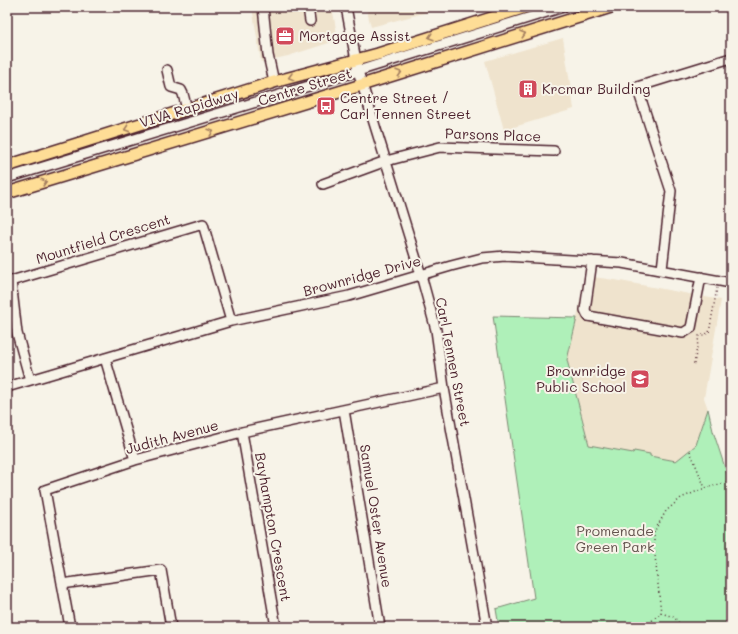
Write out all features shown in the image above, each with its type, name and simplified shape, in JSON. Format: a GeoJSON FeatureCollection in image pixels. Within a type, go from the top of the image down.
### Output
{"type":"FeatureCollection","features":[{"type":"Feature","properties":{"kind":"main road","name":"Centre Street"},"geometry":{"type":"LineString","coordinates":[[7,166],[274,82],[378,54],[526,7]]}},
{"type":"Feature","properties":{"kind":"main road","name":"Centre Street"},"geometry":{"type":"LineString","coordinates":[[7,193],[362,85],[611,7]]}},
{"type":"Feature","properties":{"kind":"street"},"geometry":{"type":"LineString","coordinates":[[263,7],[268,54],[274,82]]}},
{"type":"Feature","properties":{"kind":"street"},"geometry":{"type":"LineString","coordinates":[[308,7],[310,21]]}},
{"type":"Feature","properties":{"kind":"street","name":"Carl Tennen Street"},"geometry":{"type":"LineString","coordinates":[[346,7],[358,71],[421,275],[436,330],[444,388],[487,627]]}},
{"type":"Feature","properties":{"kind":"street","name":"VIVA Rapidway"},"geometry":{"type":"LineString","coordinates":[[7,178],[562,7]]}},
{"type":"Feature","properties":{"kind":"street"},"geometry":{"type":"LineString","coordinates":[[662,269],[671,191],[637,87],[731,58]]}},
{"type":"Feature","properties":{"kind":"street"},"geometry":{"type":"LineString","coordinates":[[167,70],[171,88],[181,90],[187,109]]}},
{"type":"Feature","properties":{"kind":"street","name":"Parsons Place"},"geometry":{"type":"LineString","coordinates":[[323,184],[386,161],[440,147],[554,151]]}},
{"type":"Feature","properties":{"kind":"street","name":"Mountfield Crescent"},"geometry":{"type":"LineString","coordinates":[[30,380],[17,332],[11,281],[195,226],[203,224],[231,321]]}},
{"type":"Feature","properties":{"kind":"street","name":"Brownridge Drive"},"geometry":{"type":"LineString","coordinates":[[7,387],[231,321],[349,296],[482,258],[505,256],[592,260],[622,263],[662,269],[731,283]]}},
{"type":"Feature","properties":{"kind":"street"},"geometry":{"type":"LineString","coordinates":[[592,260],[585,310],[588,316],[683,333],[691,328],[701,277]]}},
{"type":"Feature","properties":{"kind":"street"},"geometry":{"type":"LineString","coordinates":[[105,358],[135,460]]}},
{"type":"Feature","properties":{"kind":"street","name":"Judith Avenue"},"geometry":{"type":"LineString","coordinates":[[70,627],[45,490],[135,460],[242,432],[444,388]]}},
{"type":"Feature","properties":{"kind":"street","name":"Samuel Oster Avenue"},"geometry":{"type":"LineString","coordinates":[[344,410],[380,627]]}},
{"type":"Feature","properties":{"kind":"street","name":"Bayhampton Crescent"},"geometry":{"type":"LineString","coordinates":[[242,432],[276,627]]}},
{"type":"Feature","properties":{"kind":"street"},"geometry":{"type":"LineString","coordinates":[[62,584],[161,570],[171,627]]}},
{"type":"Feature","properties":{"kind":"path"},"geometry":{"type":"LineString","coordinates":[[694,364],[699,336],[709,333],[718,280]]}},
{"type":"Feature","properties":{"kind":"path"},"geometry":{"type":"LineString","coordinates":[[690,451],[705,488]]}},
{"type":"Feature","properties":{"kind":"path"},"geometry":{"type":"LineString","coordinates":[[661,613],[654,546],[654,532],[666,511],[682,498],[705,488],[731,481]]}},
{"type":"Feature","properties":{"kind":"path"},"geometry":{"type":"LineString","coordinates":[[642,627],[661,613]]}},
{"type":"Feature","properties":{"kind":"path"},"geometry":{"type":"LineString","coordinates":[[661,613],[674,617],[682,627]]}},
{"type":"Feature","properties":{"kind":"shaded area"},"geometry":{"type":"Polygon","coordinates":[[[252,7],[332,7],[337,34],[332,42],[288,56],[261,62],[252,7]]]}},
{"type":"Feature","properties":{"kind":"shaded area"},"geometry":{"type":"Polygon","coordinates":[[[366,7],[447,7],[371,27],[366,7]]]}},
{"type":"Feature","properties":{"kind":"shaded area"},"geometry":{"type":"Polygon","coordinates":[[[563,38],[574,109],[504,130],[485,61],[563,38]]]}},
{"type":"Feature","properties":{"kind":"shaded area","name":"Brownridge Public School"},"geometry":{"type":"Polygon","coordinates":[[[585,276],[615,280],[721,300],[704,398],[708,409],[696,445],[676,461],[589,445],[567,360],[585,276]]]}},
{"type":"Feature","properties":{"kind":"green space","name":"Promenade Green Park"},"geometry":{"type":"Polygon","coordinates":[[[493,316],[577,318],[567,360],[589,445],[633,453],[634,451],[676,461],[696,445],[708,409],[713,431],[731,486],[731,627],[499,627],[496,609],[534,598],[493,316]]]}},
{"type":"Feature","properties":{"kind":"place","name":"Mortgage Assist"},"geometry":{"type":"Point","coordinates":[285,36]}},
{"type":"Feature","properties":{"kind":"place","name":"Krcmar Building"},"geometry":{"type":"Point","coordinates":[528,89]}},
{"type":"Feature","properties":{"kind":"place","name":"Centre Street / Carl Tennen Street"},"geometry":{"type":"Point","coordinates":[326,106]}},
{"type":"Feature","properties":{"kind":"place","name":"Brownridge Public School"},"geometry":{"type":"Point","coordinates":[640,379]}}]}
